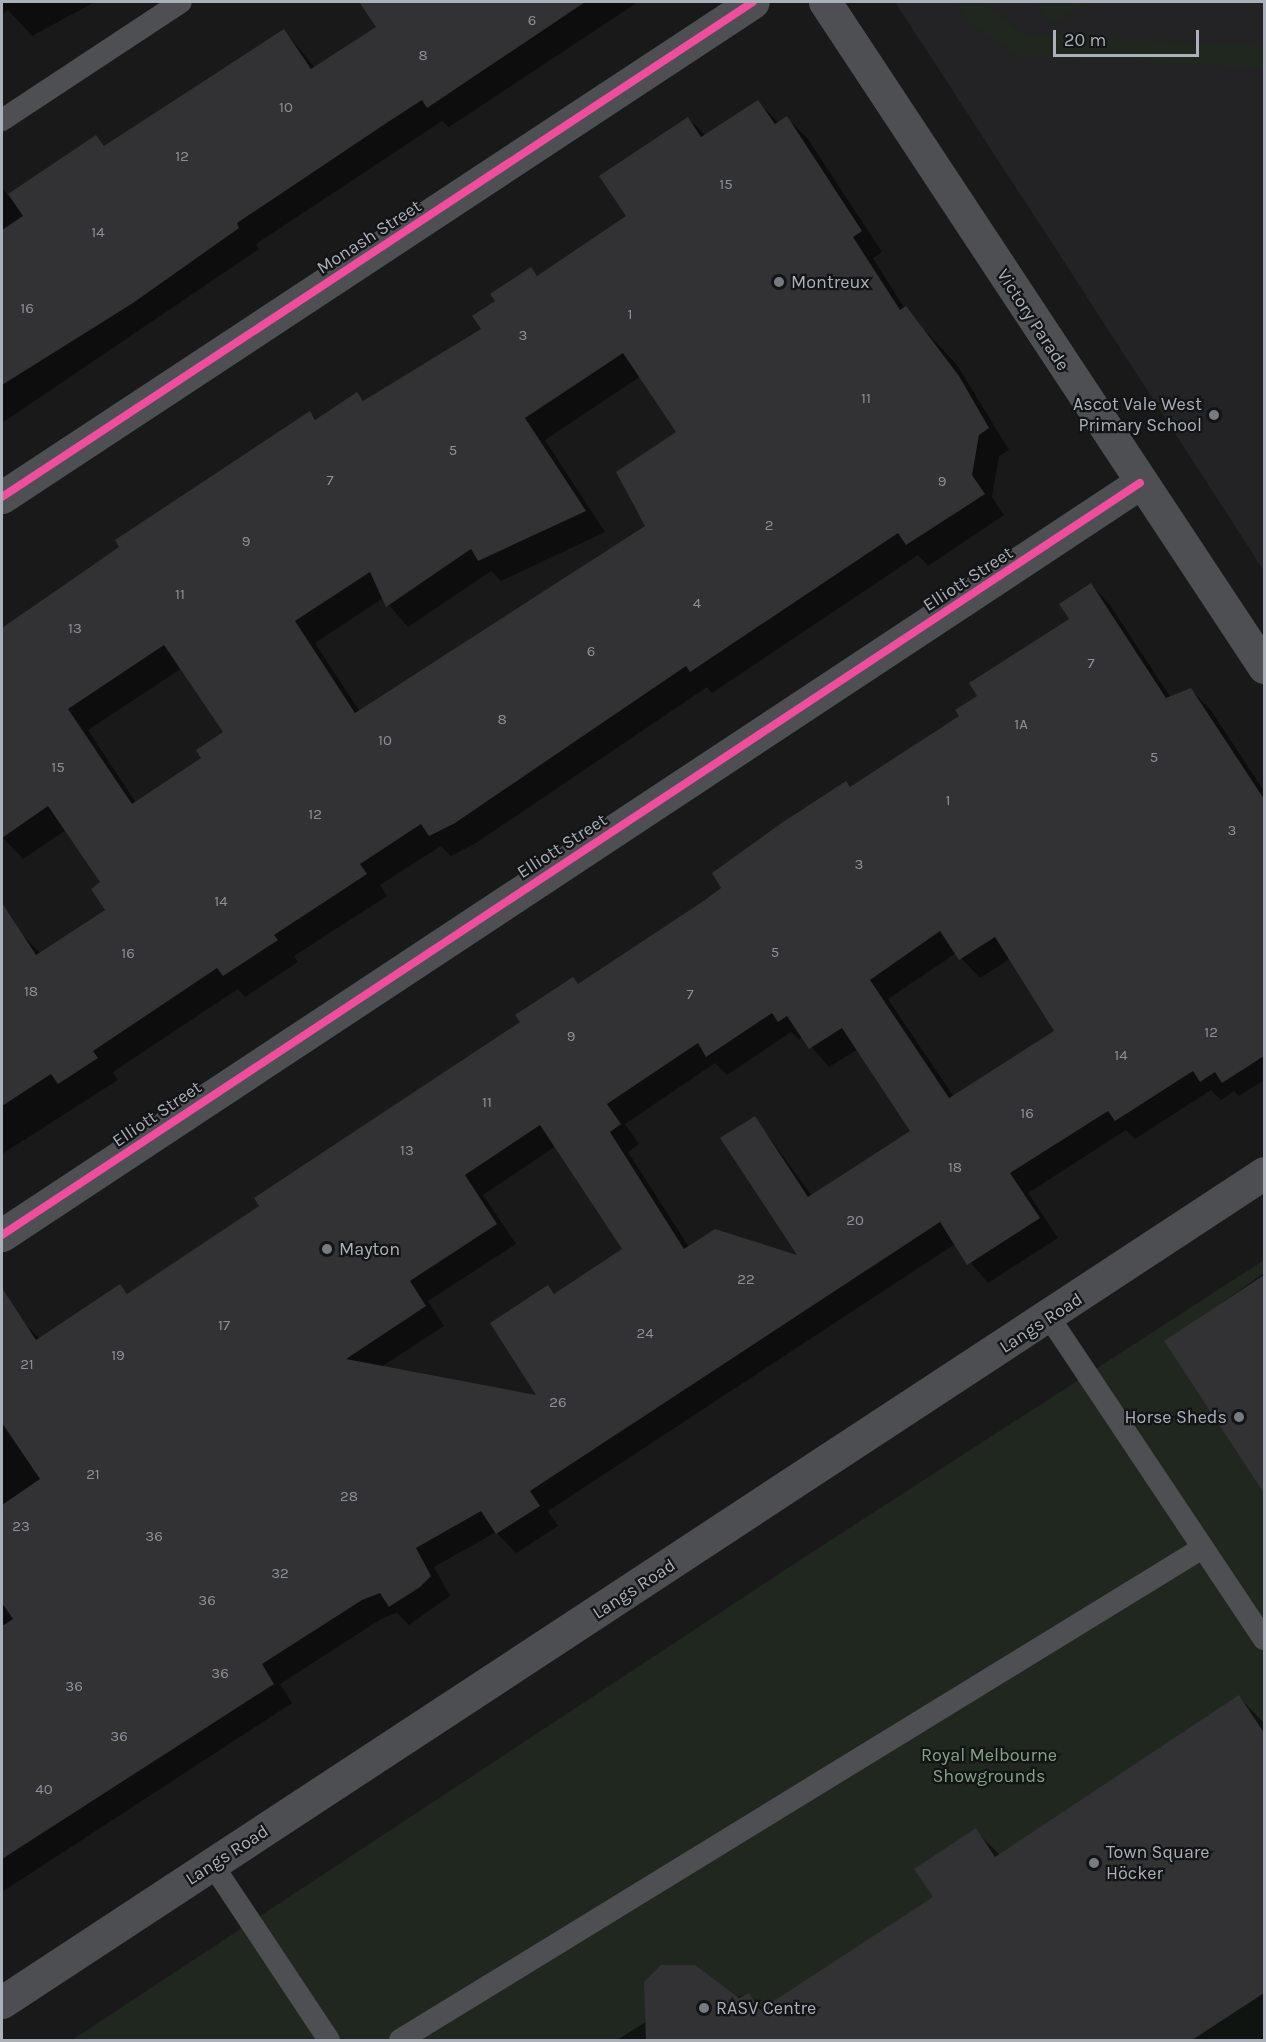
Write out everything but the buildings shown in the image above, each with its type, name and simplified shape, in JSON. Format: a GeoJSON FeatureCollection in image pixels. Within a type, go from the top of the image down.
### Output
{"type":"FeatureCollection","features":[{"type":"Feature","properties":{"kind":"main road","name":"Langs Road"},"geometry":{"type":"LineString","coordinates":[[2,2002],[1049,1317],[1264,1173]]}},
{"type":"Feature","properties":{"kind":"street","name":"Monash Street"},"geometry":{"type":"LineString","coordinates":[[2,497],[753,2]]}},
{"type":"Feature","properties":{"kind":"street","name":"Victory Parade"},"geometry":{"type":"LineString","coordinates":[[825,2],[1140,483],[1264,667]]}},
{"type":"Feature","properties":{"kind":"street","name":"Elliott Street"},"geometry":{"type":"LineString","coordinates":[[2,1235],[1140,483]]}},
{"type":"Feature","properties":{"kind":"lane"},"geometry":{"type":"LineString","coordinates":[[2,120],[181,2]]}},
{"type":"Feature","properties":{"kind":"lane"},"geometry":{"type":"LineString","coordinates":[[1049,1317],[1264,1639]]}},
{"type":"Feature","properties":{"kind":"lane"},"geometry":{"type":"LineString","coordinates":[[400,2040],[1202,1549]]}},
{"type":"Feature","properties":{"kind":"lane"},"geometry":{"type":"LineString","coordinates":[[212,1864],[328,2040]]}},
{"type":"Feature","properties":{"kind":"shaded area","name":"Ascot Vale West Primary School"},"geometry":{"type":"Polygon","coordinates":[[[895,2],[1264,2],[1264,571],[1063,260],[895,2]]]}},
{"type":"Feature","properties":{"kind":"green space"},"geometry":{"type":"Polygon","coordinates":[[[957,2],[983,2],[1023,34],[1264,46],[1264,68],[1015,55],[970,24],[957,2]]]}},
{"type":"Feature","properties":{"kind":"green space"},"geometry":{"type":"Polygon","coordinates":[[[1036,2],[1086,2],[1051,25],[1036,2]]]}},
{"type":"Feature","properties":{"kind":"green space","name":"Royal Melbourne Showgrounds"},"geometry":{"type":"Polygon","coordinates":[[[1264,1260],[1264,2040],[72,2040],[797,1562],[1264,1260]]]}},
{"type":"Feature","properties":{"kind":"cycle path"},"geometry":{"type":"LineString","coordinates":[[2,497],[753,2]]}},
{"type":"Feature","properties":{"kind":"cycle path"},"geometry":{"type":"LineString","coordinates":[[2,1235],[1140,483]]}},
{"type":"Feature","properties":{"kind":"place","name":"Montreux"},"geometry":{"type":"Point","coordinates":[779,282]}},
{"type":"Feature","properties":{"kind":"place","name":"Ascot Vale West Primary School"},"geometry":{"type":"Point","coordinates":[1214,415]}},
{"type":"Feature","properties":{"kind":"place","name":"Mayton"},"geometry":{"type":"Point","coordinates":[327,1249]}},
{"type":"Feature","properties":{"kind":"place","name":"Horse Sheds"},"geometry":{"type":"Point","coordinates":[1239,1417]}},
{"type":"Feature","properties":{"kind":"place","name":"Town Square Höcker"},"geometry":{"type":"Point","coordinates":[1094,1863]}},
{"type":"Feature","properties":{"kind":"place","name":"RASV Centre"},"geometry":{"type":"Point","coordinates":[704,2008]}}]}
